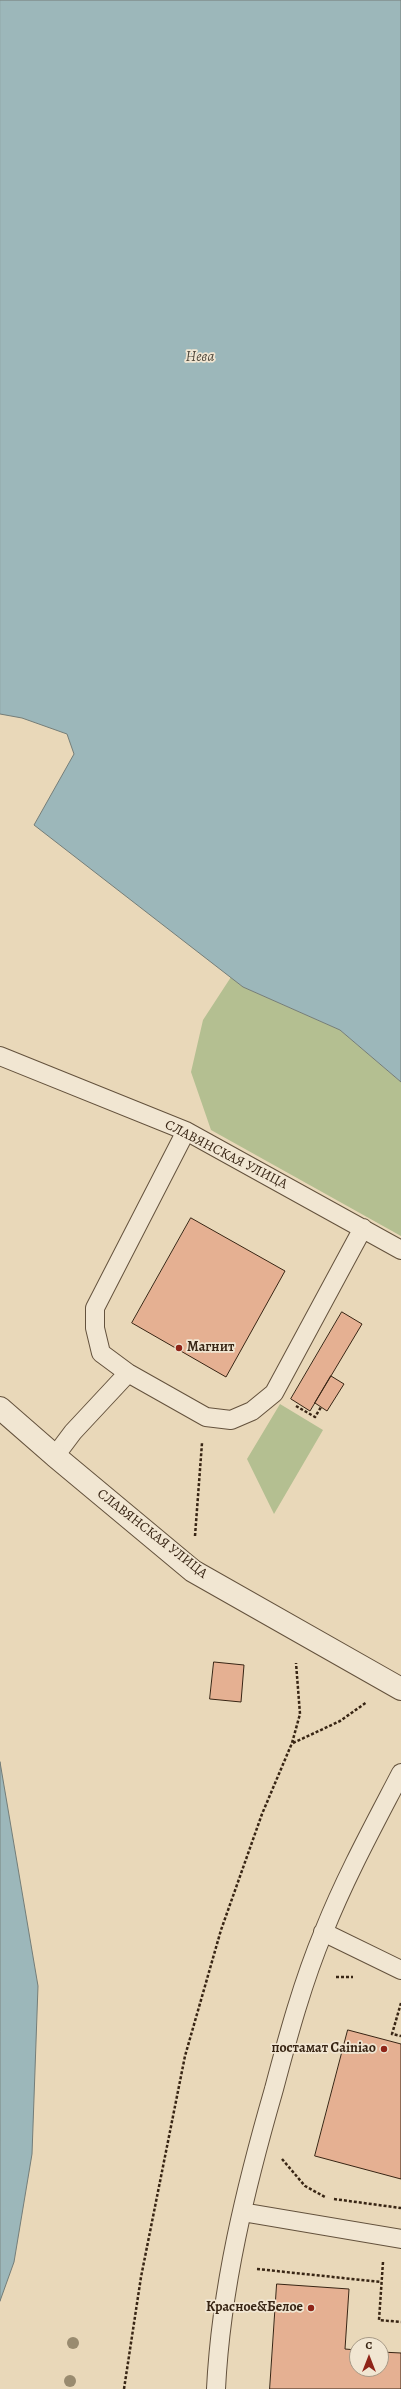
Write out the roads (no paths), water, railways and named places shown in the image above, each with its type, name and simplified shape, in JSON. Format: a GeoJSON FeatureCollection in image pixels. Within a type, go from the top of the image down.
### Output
{"type":"FeatureCollection","features":[{"type":"Feature","properties":{"kind":"street","name":"СЛАВЯНСКАЯ УЛИЦА"},"geometry":{"type":"LineString","coordinates":[[0,1408],[193,1571],[401,1688]]}},
{"type":"Feature","properties":{"kind":"lane","name":"СЛАВЯНСКАЯ УЛИЦА"},"geometry":{"type":"LineString","coordinates":[[0,1056],[186,1132],[401,1250]]}},
{"type":"Feature","properties":{"kind":"lane"},"geometry":{"type":"LineString","coordinates":[[186,1132],[95,1308],[95,1328],[101,1353],[128,1373],[206,1417],[231,1420],[252,1411],[274,1393],[362,1228]]}},
{"type":"Feature","properties":{"kind":"lane"},"geometry":{"type":"LineString","coordinates":[[55,1456],[73,1432],[128,1373]]}},
{"type":"Feature","properties":{"kind":"lane"},"geometry":{"type":"LineString","coordinates":[[216,2389],[225,2307],[242,2212],[261,2135],[290,2032],[323,1932],[353,1866],[401,1773]]}},
{"type":"Feature","properties":{"kind":"lane"},"geometry":{"type":"LineString","coordinates":[[323,1932],[401,1970]]}},
{"type":"Feature","properties":{"kind":"lane"},"geometry":{"type":"LineString","coordinates":[[242,2212],[401,2238]]}},
{"type":"Feature","properties":{"kind":"water","name":"Нева"},"geometry":{"type":"Polygon","coordinates":[[[0,0],[401,0],[401,1082],[340,1030],[243,987],[34,825],[74,754],[67,734],[22,718],[0,714],[0,0]]]}},
{"type":"Feature","properties":{"kind":"water"},"geometry":{"type":"Polygon","coordinates":[[[0,1762],[38,1986],[32,2154],[14,2262],[0,2301],[0,1762]]]}},
{"type":"Feature","properties":{"kind":"place","name":"Магнит"},"geometry":{"type":"Point","coordinates":[179,1348]}},
{"type":"Feature","properties":{"kind":"place","name":"постамат Cainiao"},"geometry":{"type":"Point","coordinates":[384,2049]}},
{"type":"Feature","properties":{"kind":"place","name":"Красное&Белое"},"geometry":{"type":"Point","coordinates":[311,2308]}}]}
